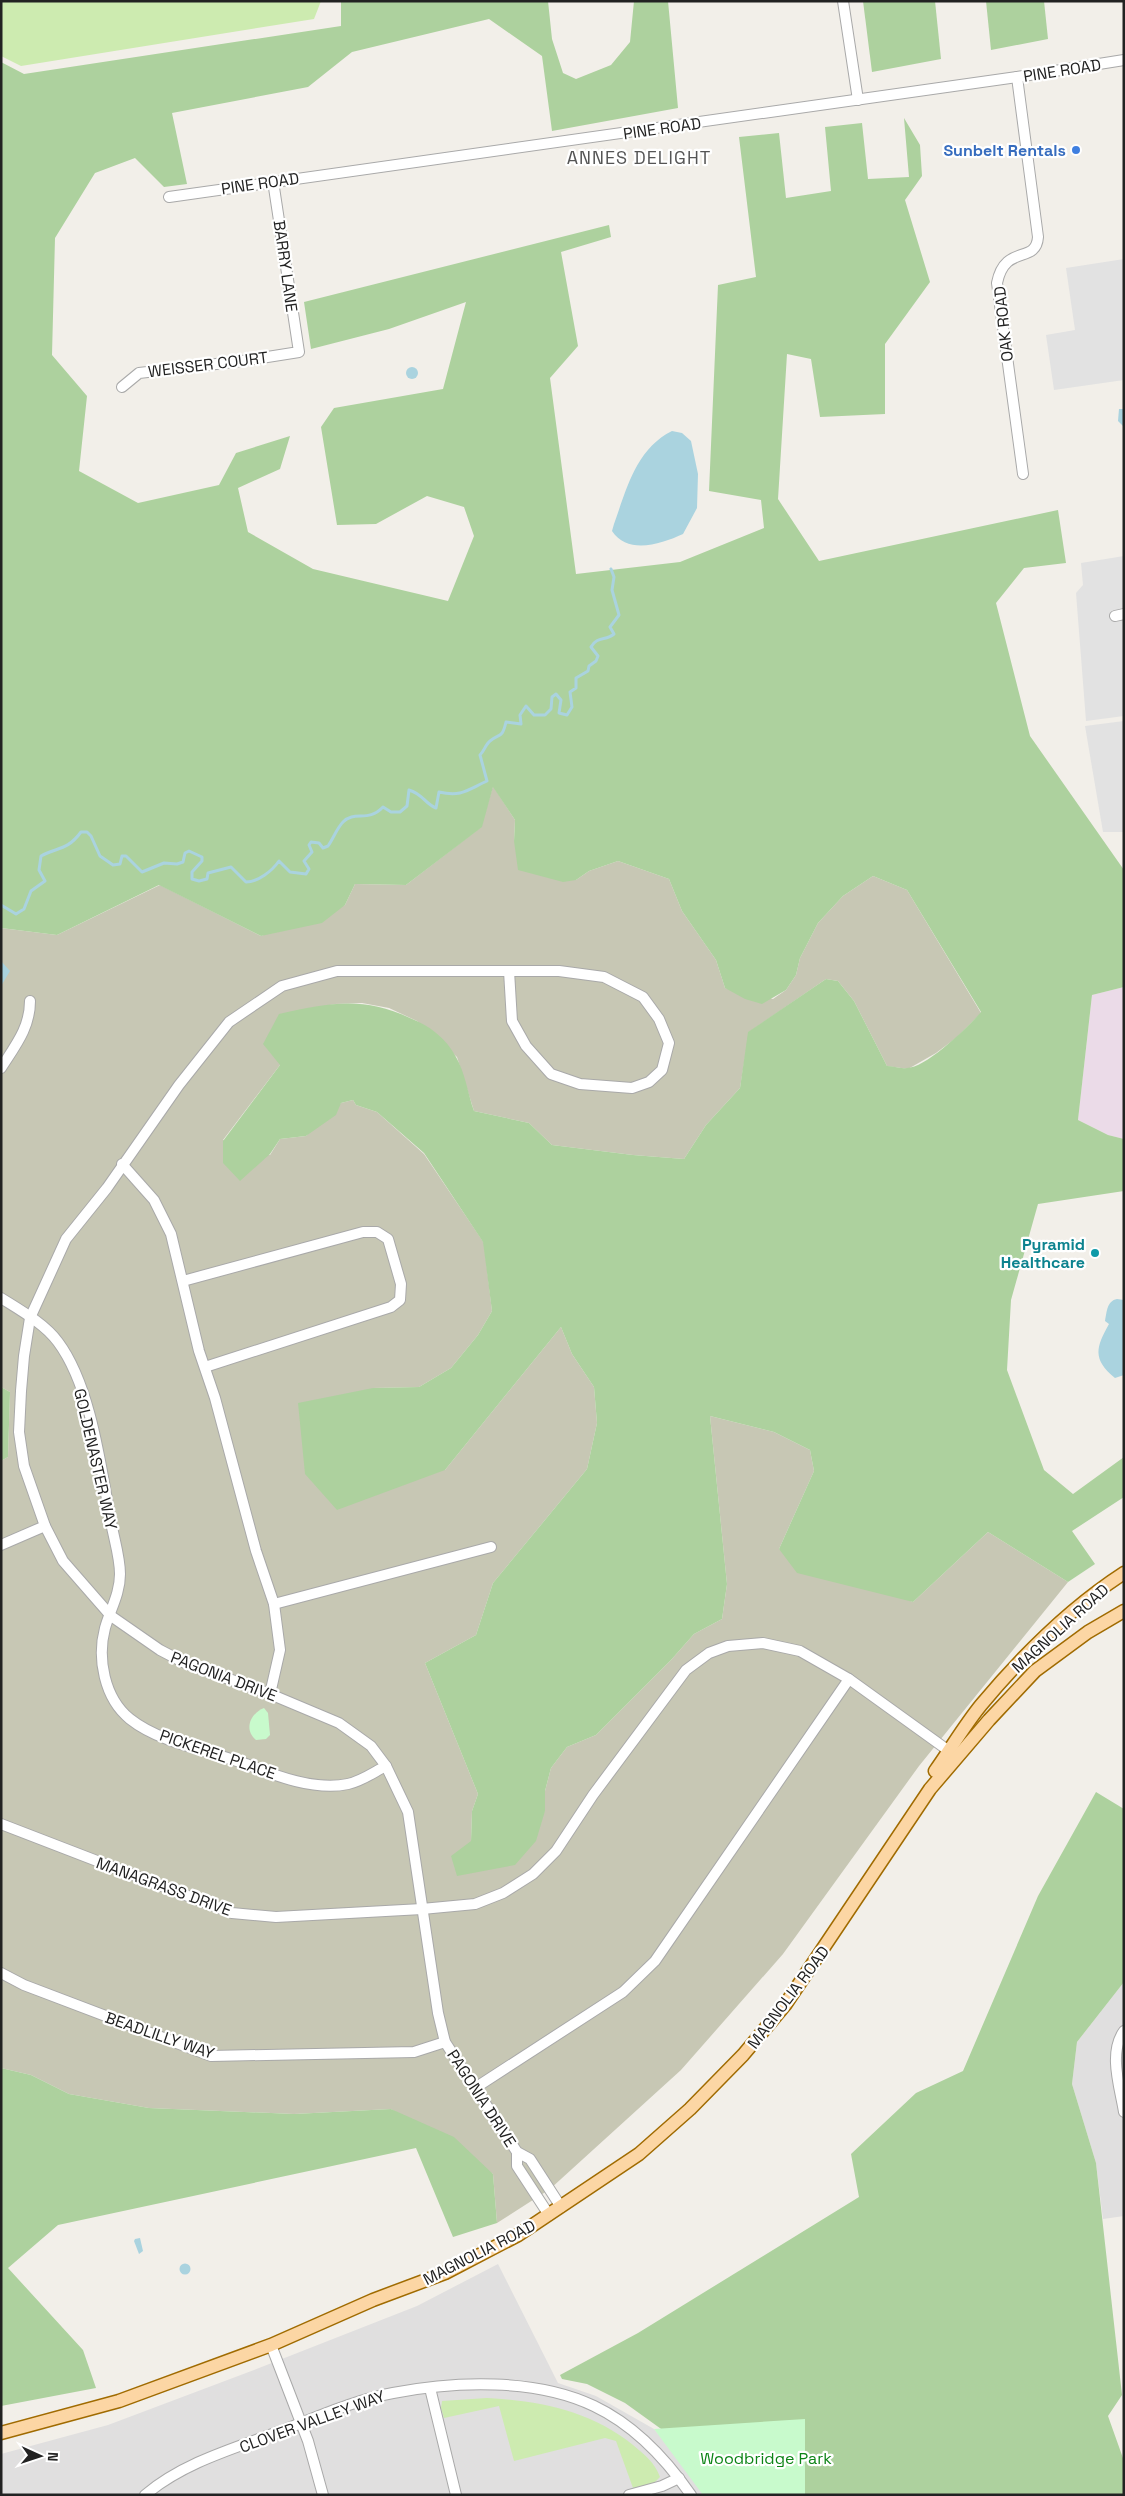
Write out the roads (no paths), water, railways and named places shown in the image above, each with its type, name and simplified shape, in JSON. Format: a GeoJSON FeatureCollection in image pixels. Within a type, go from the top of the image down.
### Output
{"type":"FeatureCollection","features":[{"type":"Feature","properties":{"kind":"main road","name":"MAGNOLIA ROAD"},"geometry":{"type":"LineString","coordinates":[[884,1860],[916,1800],[980,1706],[1029,1652],[1105,1586],[1124,1573]]}},
{"type":"Feature","properties":{"kind":"main road","name":"MAGNOLIA ROAD"},"geometry":{"type":"LineString","coordinates":[[1,2433],[119,2401],[271,2345],[373,2300],[445,2273],[510,2240],[549,2216],[639,2154],[690,2109],[743,2056],[785,2005],[938,1779],[989,1720],[1035,1672],[1088,1632],[1124,1611]]}},
{"type":"Feature","properties":{"kind":"street"},"geometry":{"type":"LineString","coordinates":[[843,1],[858,100]]}},
{"type":"Feature","properties":{"kind":"street","name":"PINE ROAD"},"geometry":{"type":"LineString","coordinates":[[169,197],[858,100],[1124,60]]}},
{"type":"Feature","properties":{"kind":"street","name":"OAK ROAD"},"geometry":{"type":"LineString","coordinates":[[1017,77],[1038,246],[1033,252],[1016,256],[1004,263],[997,283],[1023,474]]}},
{"type":"Feature","properties":{"kind":"street","name":"BARRY LANE"},"geometry":{"type":"LineString","coordinates":[[274,181],[299,352]]}},
{"type":"Feature","properties":{"kind":"street","name":"WEISSER COURT"},"geometry":{"type":"LineString","coordinates":[[122,387],[139,373],[242,362],[299,352]]}},
{"type":"Feature","properties":{"kind":"street","name":"PAGONIA DRIVE"},"geometry":{"type":"LineString","coordinates":[[509,971],[337,970],[282,986],[229,1022],[179,1086],[122,1164],[107,1188],[66,1239],[30,1318],[24,1356],[19,1432],[24,1466],[45,1526],[63,1561],[111,1616],[160,1650],[185,1663],[320,1713],[353,1732],[370,1746],[386,1766],[408,1812],[438,2013],[445,2042],[517,2152],[530,2159],[561,2207]]}},
{"type":"Feature","properties":{"kind":"street"},"geometry":{"type":"LineString","coordinates":[[509,971],[559,971],[604,978],[643,997],[659,1020],[668,1042],[662,1070],[649,1082],[632,1088],[580,1084],[551,1074],[526,1046],[512,1021],[509,971]]}},
{"type":"Feature","properties":{"kind":"street"},"geometry":{"type":"LineString","coordinates":[[1,1068],[25,1030],[30,1015],[30,1001]]}},
{"type":"Feature","properties":{"kind":"street"},"geometry":{"type":"LineString","coordinates":[[122,1164],[154,1200],[172,1234],[205,1367],[256,1552],[274,1604],[280,1650],[270,1694]]}},
{"type":"Feature","properties":{"kind":"street"},"geometry":{"type":"LineString","coordinates":[[183,1281],[363,1232],[376,1232],[388,1239],[400,1284],[400,1300],[391,1307],[205,1367]]}},
{"type":"Feature","properties":{"kind":"street","name":"GOLDENASTER WAY"},"geometry":{"type":"LineString","coordinates":[[1,1298],[58,1341],[77,1376],[105,1481],[120,1574],[111,1616]]}},
{"type":"Feature","properties":{"kind":"street"},"geometry":{"type":"LineString","coordinates":[[1,1545],[45,1526]]}},
{"type":"Feature","properties":{"kind":"street"},"geometry":{"type":"LineString","coordinates":[[274,1604],[491,1547]]}},
{"type":"Feature","properties":{"kind":"street","name":"PICKEREL PLACE"},"geometry":{"type":"LineString","coordinates":[[111,1616],[105,1628],[102,1663],[107,1685],[115,1702],[129,1718],[146,1728],[173,1741],[299,1781],[331,1786],[350,1784],[386,1766]]}},
{"type":"Feature","properties":{"kind":"street","name":"MANAGRASS DRIVE"},"geometry":{"type":"LineString","coordinates":[[1,1824],[232,1913],[276,1918],[422,1910],[475,1904],[504,1893],[533,1874],[556,1851],[593,1795],[686,1670],[709,1653],[728,1646],[763,1643],[800,1651],[849,1679],[950,1751]]}},
{"type":"Feature","properties":{"kind":"street"},"geometry":{"type":"LineString","coordinates":[[475,2088],[616,1996],[655,1961],[849,1679]]}},
{"type":"Feature","properties":{"kind":"street","name":"BEADLILLY WAY"},"geometry":{"type":"LineString","coordinates":[[1,1973],[24,1985],[211,2056],[414,2052],[445,2042]]}},
{"type":"Feature","properties":{"kind":"street"},"geometry":{"type":"LineString","coordinates":[[1124,2031],[1117,2045],[1116,2060],[1124,2112]]}},
{"type":"Feature","properties":{"kind":"street","name":"PAGONIA DRIVE"},"geometry":{"type":"LineString","coordinates":[[517,2152],[517,2166],[549,2216]]}},
{"type":"Feature","properties":{"kind":"street"},"geometry":{"type":"LineString","coordinates":[[271,2345],[301,2423],[323,2495]]}},
{"type":"Feature","properties":{"kind":"street","name":"CLOVER VALLEY WAY"},"geometry":{"type":"LineString","coordinates":[[145,2495],[160,2483],[194,2464],[301,2423],[391,2393],[467,2384],[545,2390],[586,2402],[621,2421],[643,2438],[679,2478],[691,2495]]}},
{"type":"Feature","properties":{"kind":"street"},"geometry":{"type":"LineString","coordinates":[[430,2388],[456,2495]]}},
{"type":"Feature","properties":{"kind":"street"},"geometry":{"type":"LineString","coordinates":[[629,2495],[662,2486],[679,2478]]}},
{"type":"Feature","properties":{"kind":"water"},"geometry":{"type":"Polygon","coordinates":[[[410,367],[414,367],[418,373],[414,379],[410,379],[406,375],[406,371],[410,367]]]}},
{"type":"Feature","properties":{"kind":"water"},"geometry":{"type":"Polygon","coordinates":[[[1119,409],[1124,409],[1124,427],[1118,421],[1119,409]]]}},
{"type":"Feature","properties":{"kind":"water"},"geometry":{"type":"Polygon","coordinates":[[[672,431],[682,433],[691,441],[698,474],[697,508],[683,534],[655,544],[636,545],[627,543],[612,531],[623,497],[641,459],[650,448],[672,431]]]}},
{"type":"Feature","properties":{"kind":"water"},"geometry":{"type":"Polygon","coordinates":[[[1,961],[10,971],[1,986],[1,961]]]}},
{"type":"Feature","properties":{"kind":"water"},"geometry":{"type":"Polygon","coordinates":[[[1117,1299],[1124,1300],[1124,1375],[1115,1378],[1103,1365],[1098,1352],[1101,1339],[1109,1324],[1105,1321],[1108,1307],[1111,1302],[1117,1299]]]}},
{"type":"Feature","properties":{"kind":"water"},"geometry":{"type":"Polygon","coordinates":[[[140,2238],[143,2251],[139,2254],[134,2241],[140,2238]]]}},
{"type":"Feature","properties":{"kind":"water"},"geometry":{"type":"Polygon","coordinates":[[[185,2263],[191,2269],[185,2275],[179,2269],[185,2263]]]}},
{"type":"Feature","properties":{"kind":"waterway"},"geometry":{"type":"LineString","coordinates":[[1,905],[16,914],[24,909],[31,891],[45,881],[39,870],[41,856],[66,846],[81,832],[87,832],[91,836],[100,856],[113,865],[120,864],[122,856],[126,856],[142,872],[164,863],[177,864],[183,862],[185,853],[189,851],[202,857],[202,861],[192,872],[192,879],[199,881],[207,879],[208,873],[231,867],[246,882],[251,882],[264,875],[279,861],[290,872],[306,874],[309,869],[304,861],[312,852],[309,845],[311,842],[319,843],[323,848],[328,846],[341,824],[352,817],[367,816],[383,807],[391,812],[400,812],[407,806],[409,790],[418,794],[436,808],[439,792],[459,793],[487,781],[480,755],[489,742],[502,733],[506,722],[521,724],[520,715],[526,706],[534,715],[545,715],[551,709],[552,697],[556,694],[561,700],[559,713],[567,715],[572,707],[570,692],[576,688],[576,678],[588,671],[589,666],[596,661],[598,656],[591,647],[596,641],[614,634],[610,627],[619,615],[612,590],[614,577],[611,569]]}},
{"type":"Feature","properties":{"kind":"place","name":"Sunbelt Rentals"},"geometry":{"type":"Point","coordinates":[1076,150]}},
{"type":"Feature","properties":{"kind":"place","name":"Pyramid Healthcare"},"geometry":{"type":"Point","coordinates":[1095,1253]}},
{"type":"Feature","properties":{"kind":"district","name":"ANNES DELIGHT"},"geometry":{"type":"Point","coordinates":[639,158]}},
{"type":"Feature","properties":{"kind":"park label","name":"Woodbridge Park"},"geometry":{"type":"Point","coordinates":[766,2458]}}]}
